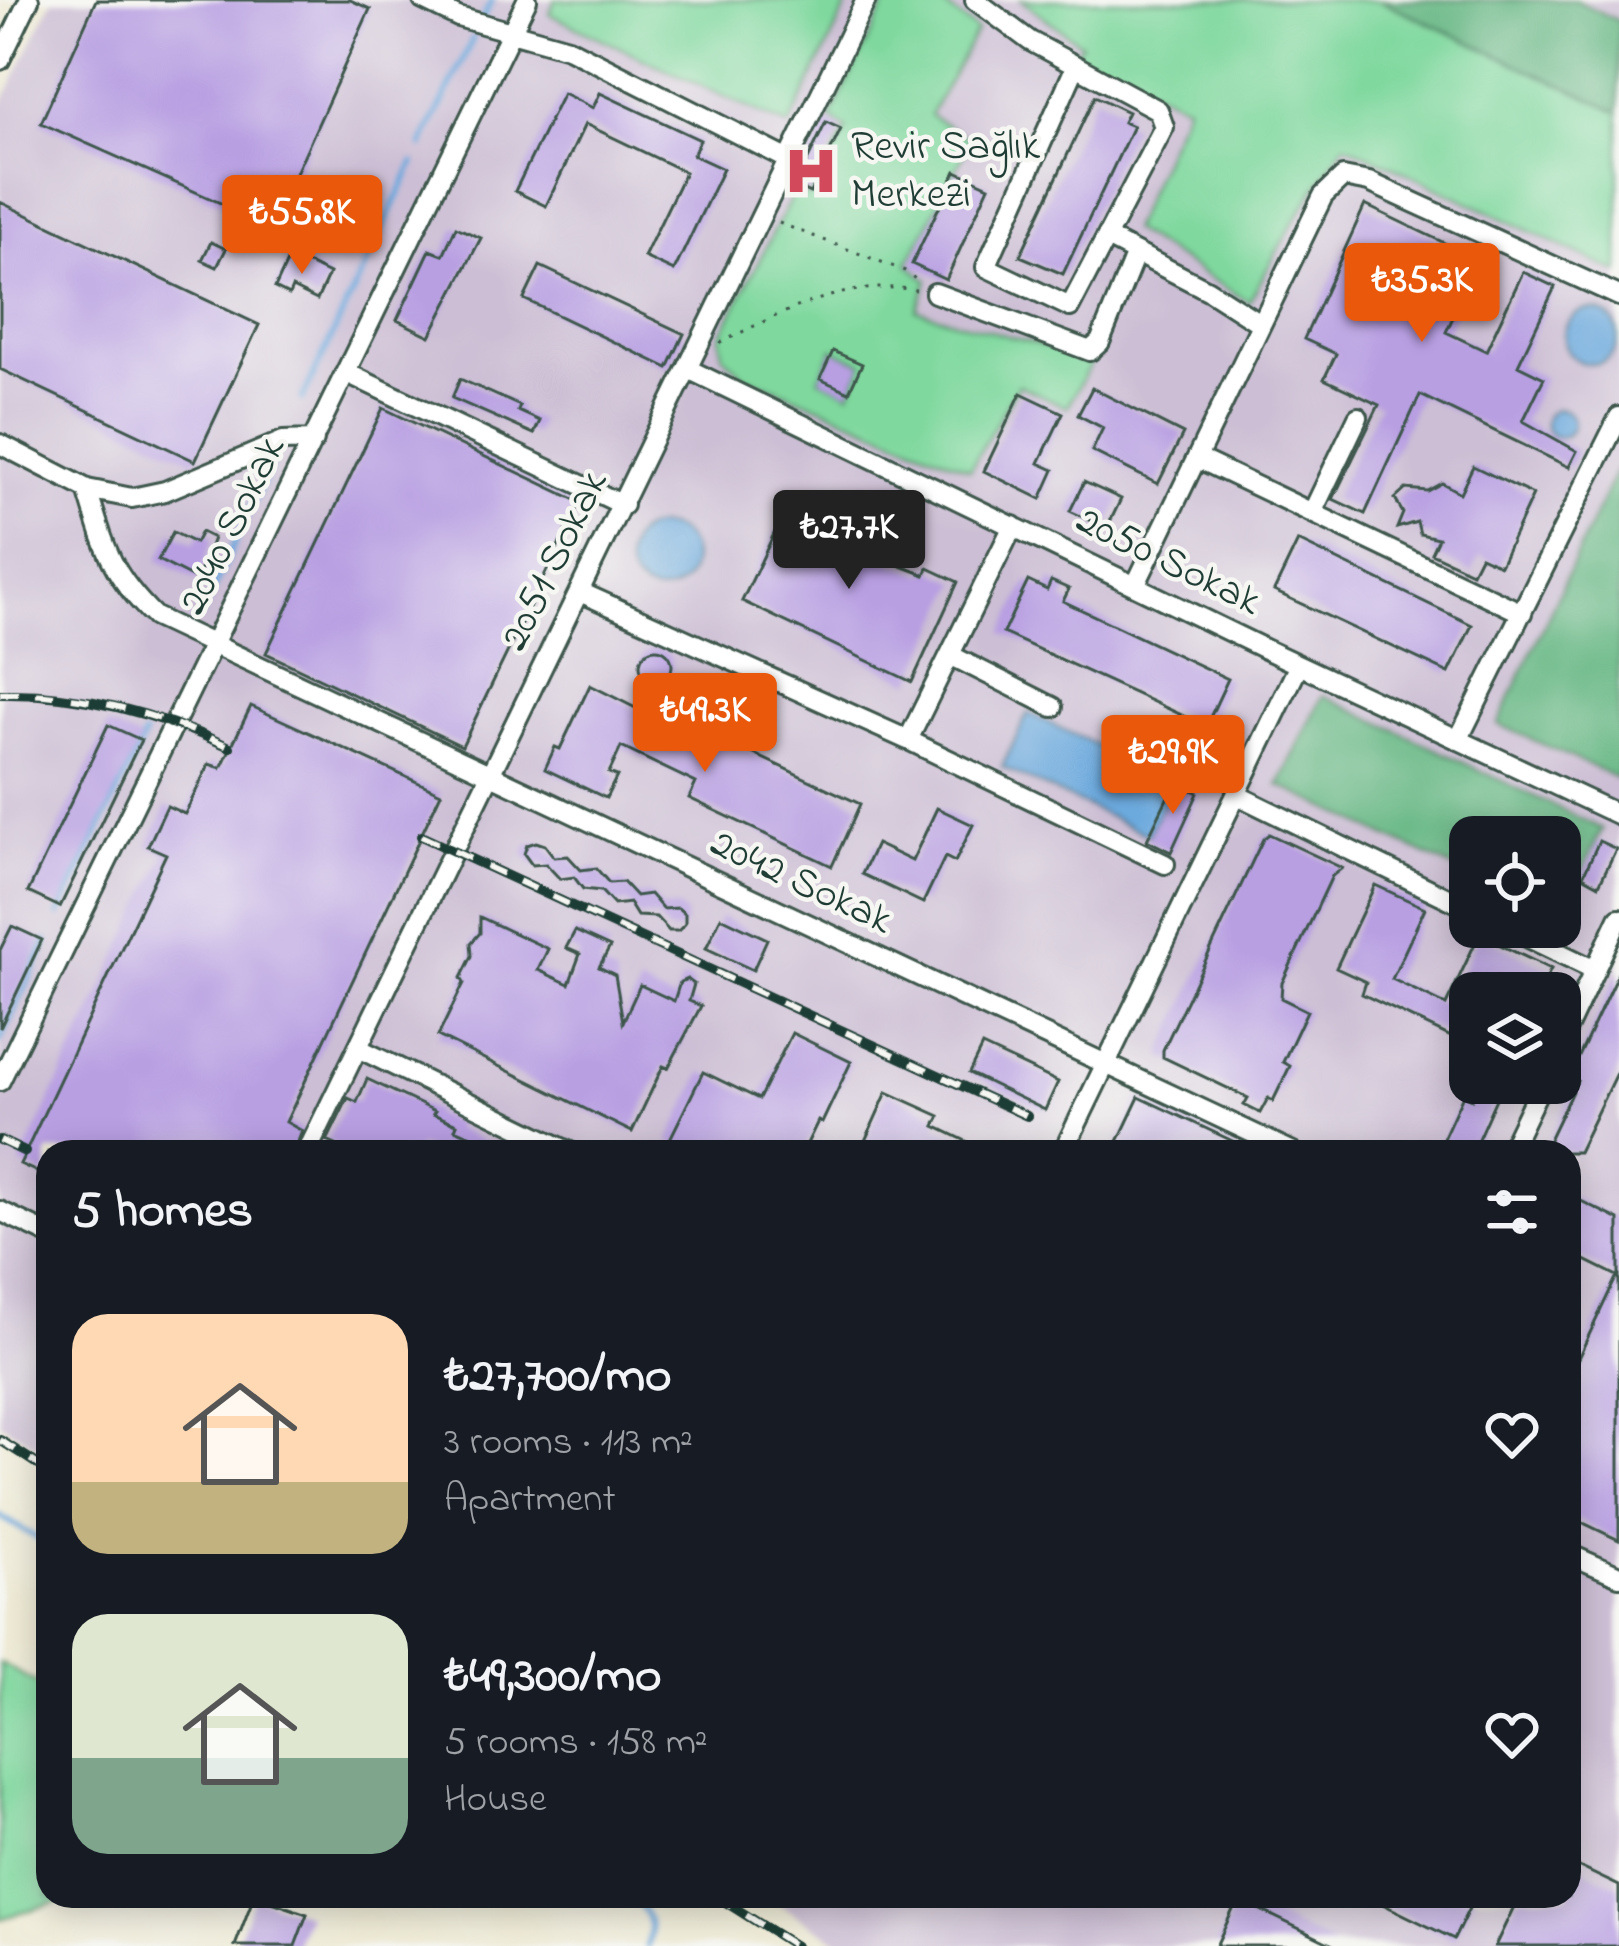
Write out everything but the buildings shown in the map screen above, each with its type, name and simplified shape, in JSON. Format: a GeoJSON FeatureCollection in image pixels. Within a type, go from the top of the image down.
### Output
{"type":"FeatureCollection","features":[{"type":"Feature","properties":{"kind":"street"},"geometry":{"type":"LineString","coordinates":[[0,60],[29,0]]}},
{"type":"Feature","properties":{"kind":"street"},"geometry":{"type":"LineString","coordinates":[[423,0],[458,17],[568,48],[789,160]]}},
{"type":"Feature","properties":{"kind":"street","name":"2040 Sokak"},"geometry":{"type":"LineString","coordinates":[[0,1081],[526,0]]}},
{"type":"Feature","properties":{"kind":"street","name":"2051 Sokak"},"geometry":{"type":"LineString","coordinates":[[313,1140],[866,0]]}},
{"type":"Feature","properties":{"kind":"street"},"geometry":{"type":"LineString","coordinates":[[975,0],[1030,41],[1157,110],[1164,122],[1070,308],[986,267],[1075,68]]}},
{"type":"Feature","properties":{"kind":"street"},"geometry":{"type":"LineString","coordinates":[[1136,586],[1323,196],[1343,177],[1370,182],[1619,296]]}},
{"type":"Feature","properties":{"kind":"street"},"geometry":{"type":"LineString","coordinates":[[1107,238],[1208,290],[1261,324]]}},
{"type":"Feature","properties":{"kind":"street"},"geometry":{"type":"LineString","coordinates":[[935,293],[1090,351],[1100,342],[1136,253]]}},
{"type":"Feature","properties":{"kind":"street","name":"2050 Sokak"},"geometry":{"type":"LineString","coordinates":[[691,362],[1013,526],[1619,815]]}},
{"type":"Feature","properties":{"kind":"street"},"geometry":{"type":"LineString","coordinates":[[347,373],[622,505]]}},
{"type":"Feature","properties":{"kind":"street"},"geometry":{"type":"LineString","coordinates":[[1312,513],[1358,417]]}},
{"type":"Feature","properties":{"kind":"street"},"geometry":{"type":"LineString","coordinates":[[1458,740],[1619,417]]}},
{"type":"Feature","properties":{"kind":"street"},"geometry":{"type":"LineString","coordinates":[[0,445],[87,490],[132,498],[165,490],[283,440],[314,440]]}},
{"type":"Feature","properties":{"kind":"street"},"geometry":{"type":"LineString","coordinates":[[1197,458],[1522,613]]}},
{"type":"Feature","properties":{"kind":"street","name":"2042 Sokak"},"geometry":{"type":"LineString","coordinates":[[87,490],[109,562],[129,592],[155,617],[1268,1140]]}},
{"type":"Feature","properties":{"kind":"street"},"geometry":{"type":"LineString","coordinates":[[908,740],[1013,526]]}},
{"type":"Feature","properties":{"kind":"street"},"geometry":{"type":"LineString","coordinates":[[580,592],[908,740],[1165,864]]}},
{"type":"Feature","properties":{"kind":"street"},"geometry":{"type":"LineString","coordinates":[[950,655],[1053,707]]}},
{"type":"Feature","properties":{"kind":"street"},"geometry":{"type":"LineString","coordinates":[[1069,1140],[1299,665]]}},
{"type":"Feature","properties":{"kind":"street"},"geometry":{"type":"LineString","coordinates":[[1237,795],[1449,899]]}},
{"type":"Feature","properties":{"kind":"street"},"geometry":{"type":"LineString","coordinates":[[1581,998],[1619,918]]}},
{"type":"Feature","properties":{"kind":"street"},"geometry":{"type":"LineString","coordinates":[[1549,948],[1594,970]]}},
{"type":"Feature","properties":{"kind":"street"},"geometry":{"type":"LineString","coordinates":[[360,1049],[546,1140]]}},
{"type":"Feature","properties":{"kind":"street"},"geometry":{"type":"LineString","coordinates":[[1515,1140],[1532,1104]]}},
{"type":"Feature","properties":{"kind":"street"},"geometry":{"type":"LineString","coordinates":[[0,1211],[36,1228]]}},
{"type":"Feature","properties":{"kind":"street"},"geometry":{"type":"LineString","coordinates":[[1581,1559],[1619,1576]]}},
{"type":"Feature","properties":{"kind":"path"},"geometry":{"type":"LineString","coordinates":[[762,217],[905,271],[935,293]]}},
{"type":"Feature","properties":{"kind":"path"},"geometry":{"type":"LineString","coordinates":[[691,362],[826,295],[897,287],[935,293]]}},
{"type":"Feature","properties":{"kind":"shaded area"},"geometry":{"type":"Polygon","coordinates":[[[52,0],[1619,0],[1619,1946],[847,1946],[785,1908],[1581,1908],[1581,1140],[36,1140],[36,1446],[0,1423],[0,109],[52,0]]]}},
{"type":"Feature","properties":{"kind":"green space"},"geometry":{"type":"Polygon","coordinates":[[[555,0],[850,0],[789,127],[549,14],[555,0]]]}},
{"type":"Feature","properties":{"kind":"green space"},"geometry":{"type":"Polygon","coordinates":[[[888,0],[937,0],[977,31],[930,115],[971,140],[908,264],[928,280],[917,310],[1093,360],[1067,407],[1018,385],[970,469],[744,375],[723,355],[720,337],[794,192],[810,197],[847,129],[830,118],[888,0]],[[833,349],[819,379],[850,393],[863,363],[833,349]]]}},
{"type":"Feature","properties":{"kind":"green space"},"geometry":{"type":"Polygon","coordinates":[[[1021,0],[1379,0],[1619,112],[1619,273],[1345,144],[1249,302],[1131,230],[1186,105],[1074,55],[1081,44],[1021,0]]]}},
{"type":"Feature","properties":{"kind":"green space"},"geometry":{"type":"Polygon","coordinates":[[[1380,0],[1575,0],[1619,21],[1619,112],[1380,0]]]}},
{"type":"Feature","properties":{"kind":"green space"},"geometry":{"type":"Polygon","coordinates":[[[1619,464],[1619,779],[1498,724],[1619,464]]]}},
{"type":"Feature","properties":{"kind":"green space"},"geometry":{"type":"Polygon","coordinates":[[[1323,695],[1575,816],[1449,816],[1449,866],[1279,785],[1323,695]]]}},
{"type":"Feature","properties":{"kind":"green space"},"geometry":{"type":"Polygon","coordinates":[[[1581,819],[1602,829],[1581,872],[1581,819]]]}},
{"type":"Feature","properties":{"kind":"green space"},"geometry":{"type":"Polygon","coordinates":[[[0,1663],[36,1682],[37,1908],[0,1919],[0,1663]]]}},
{"type":"Feature","properties":{"kind":"water"},"geometry":{"type":"Polygon","coordinates":[[[1591,310],[1610,318],[1618,337],[1610,356],[1591,364],[1572,356],[1564,337],[1572,318],[1591,310]]]}},
{"type":"Feature","properties":{"kind":"water"},"geometry":{"type":"Polygon","coordinates":[[[1559,409],[1569,413],[1573,423],[1569,433],[1559,437],[1549,433],[1545,423],[1549,413],[1559,409]]]}},
{"type":"Feature","properties":{"kind":"water"},"geometry":{"type":"Polygon","coordinates":[[[660,526],[683,536],[693,559],[683,582],[660,592],[637,582],[627,559],[637,536],[660,526]]]}},
{"type":"Feature","properties":{"kind":"water"},"geometry":{"type":"Polygon","coordinates":[[[1028,713],[1174,782],[1148,835],[1002,767],[1028,713]]]}},
{"type":"Feature","properties":{"kind":"waterway"},"geometry":{"type":"LineString","coordinates":[[483,18],[492,0]]}},
{"type":"Feature","properties":{"kind":"waterway"},"geometry":{"type":"LineString","coordinates":[[422,146],[473,38]]}},
{"type":"Feature","properties":{"kind":"waterway"},"geometry":{"type":"LineString","coordinates":[[302,400],[414,163]]}},
{"type":"Feature","properties":{"kind":"waterway"},"geometry":{"type":"LineString","coordinates":[[201,615],[272,462]]}},
{"type":"Feature","properties":{"kind":"waterway"},"geometry":{"type":"LineString","coordinates":[[59,915],[144,736]]}},
{"type":"Feature","properties":{"kind":"waterway"},"geometry":{"type":"LineString","coordinates":[[0,1041],[47,941]]}},
{"type":"Feature","properties":{"kind":"waterway"},"geometry":{"type":"LineString","coordinates":[[0,1516],[36,1538]]}},
{"type":"Feature","properties":{"kind":"waterway"},"geometry":{"type":"LineString","coordinates":[[642,1908],[650,1932],[647,1946]]}},
{"type":"Feature","properties":{"kind":"railway"},"geometry":{"type":"LineString","coordinates":[[0,694],[118,707],[230,747]]}},
{"type":"Feature","properties":{"kind":"railway"},"geometry":{"type":"LineString","coordinates":[[421,836],[1027,1116]]}},
{"type":"Feature","properties":{"kind":"railway"},"geometry":{"type":"LineString","coordinates":[[0,1140],[25,1152]]}},
{"type":"Feature","properties":{"kind":"railway"},"geometry":{"type":"LineString","coordinates":[[0,1440],[36,1463]]}},
{"type":"Feature","properties":{"kind":"railway"},"geometry":{"type":"LineString","coordinates":[[735,1908],[795,1946]]}},
{"type":"Feature","properties":{"kind":"place","name":"Revir Sağlık Merkezi"},"geometry":{"type":"Point","coordinates":[811,171]}}]}
